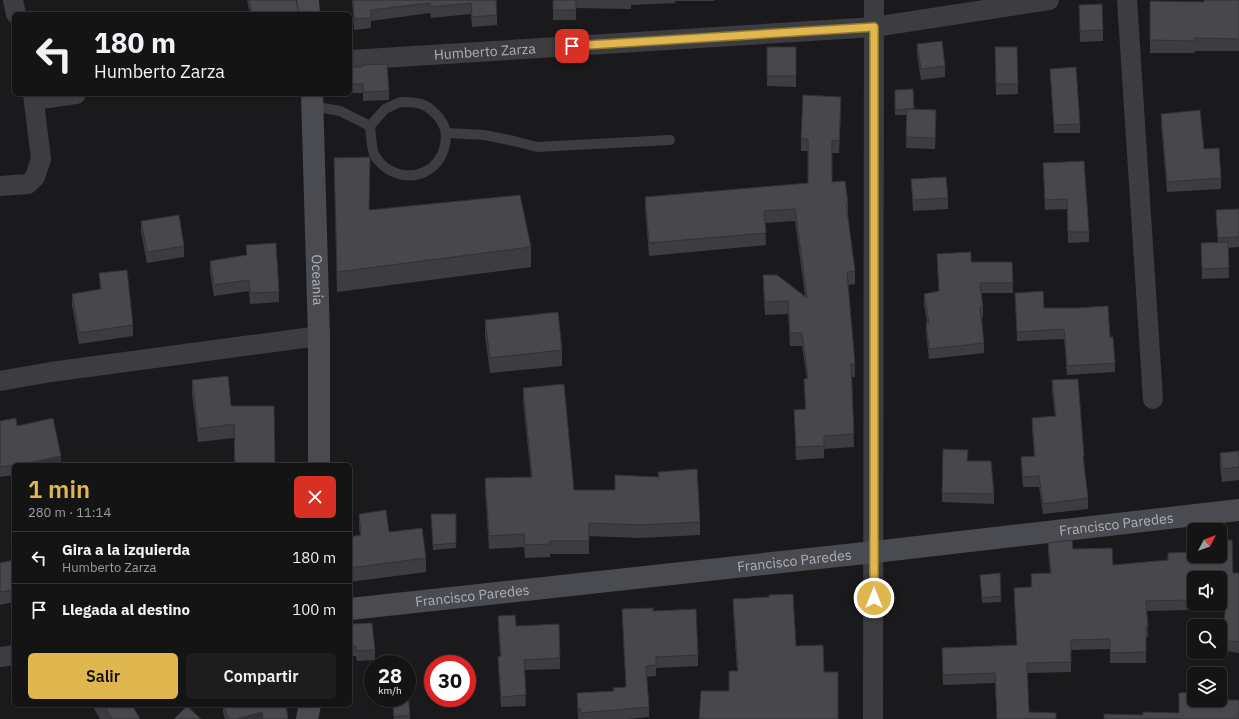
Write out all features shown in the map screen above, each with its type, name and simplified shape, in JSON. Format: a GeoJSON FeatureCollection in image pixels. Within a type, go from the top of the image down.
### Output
{"type":"FeatureCollection","features":[{"type":"Feature","properties":{"kind":"street"},"geometry":{"type":"LineString","coordinates":[[13,0],[16,12]]}},
{"type":"Feature","properties":{"kind":"street"},"geometry":{"type":"LineString","coordinates":[[308,0],[309,12]]}},
{"type":"Feature","properties":{"kind":"street"},"geometry":{"type":"LineString","coordinates":[[873,719],[874,0]]}},
{"type":"Feature","properties":{"kind":"street","name":"Humberto Zarza"},"geometry":{"type":"LineString","coordinates":[[352,60],[874,27],[1049,0]]}},
{"type":"Feature","properties":{"kind":"street"},"geometry":{"type":"LineString","coordinates":[[1127,0],[1153,399]]}},
{"type":"Feature","properties":{"kind":"street"},"geometry":{"type":"LineString","coordinates":[[0,186],[28,184],[35,177],[41,159],[34,97],[48,96]]}},
{"type":"Feature","properties":{"kind":"street","name":"Oceanía"},"geometry":{"type":"LineString","coordinates":[[312,100],[319,336],[319,463]]}},
{"type":"Feature","properties":{"kind":"street"},"geometry":{"type":"LineString","coordinates":[[0,381],[51,372],[319,336]]}},
{"type":"Feature","properties":{"kind":"street","name":"Francisco Paredes"},"geometry":{"type":"LineString","coordinates":[[352,609],[874,552],[1239,510]]}},
{"type":"Feature","properties":{"kind":"street"},"geometry":{"type":"LineString","coordinates":[[0,656],[12,655]]}},
{"type":"Feature","properties":{"kind":"street"},"geometry":{"type":"LineString","coordinates":[[307,719],[310,707]]}},
{"type":"Feature","properties":{"kind":"lane"},"geometry":{"type":"LineString","coordinates":[[312,100],[340,111],[370,126]]}},
{"type":"Feature","properties":{"kind":"lane"},"geometry":{"type":"LineString","coordinates":[[400,102],[417,102],[432,109],[442,122],[447,133],[443,155],[432,168],[417,175],[400,175],[385,168],[375,155],[370,126],[385,109],[400,102]]}},
{"type":"Feature","properties":{"kind":"lane"},"geometry":{"type":"LineString","coordinates":[[447,133],[484,135],[514,141],[537,148],[670,140]]}},
{"type":"Feature","properties":{"kind":"building"},"geometry":{"type":"Polygon","coordinates":[[[249,0],[296,0],[299,12],[252,12],[249,0]]]}},
{"type":"Feature","properties":{"kind":"building"},"geometry":{"type":"Polygon","coordinates":[[[353,0],[496,0],[497,15],[472,17],[471,3],[431,7],[430,3],[371,10],[371,18],[354,19],[353,0]]]}},
{"type":"Feature","properties":{"kind":"building"},"geometry":{"type":"Polygon","coordinates":[[[553,0],[576,0],[576,10],[553,10],[553,0]]]}},
{"type":"Feature","properties":{"kind":"building"},"geometry":{"type":"Polygon","coordinates":[[[1204,0],[1239,0],[1239,39],[1195,38],[1195,41],[1150,40],[1150,1],[1204,2],[1204,0]]]}},
{"type":"Feature","properties":{"kind":"building"},"geometry":{"type":"Polygon","coordinates":[[[1102,4],[1103,30],[1080,31],[1079,5],[1102,4]]]}},
{"type":"Feature","properties":{"kind":"building"},"geometry":{"type":"Polygon","coordinates":[[[942,41],[945,66],[921,69],[917,44],[942,41]]]}},
{"type":"Feature","properties":{"kind":"building"},"geometry":{"type":"Polygon","coordinates":[[[767,47],[796,47],[796,76],[767,76],[767,47]]]}},
{"type":"Feature","properties":{"kind":"building"},"geometry":{"type":"Polygon","coordinates":[[[995,47],[1017,47],[1018,84],[996,84],[995,47]]]}},
{"type":"Feature","properties":{"kind":"building"},"geometry":{"type":"Polygon","coordinates":[[[387,64],[389,91],[363,92],[363,84],[352,84],[352,67],[362,67],[362,65],[387,64]]]}},
{"type":"Feature","properties":{"kind":"building"},"geometry":{"type":"Polygon","coordinates":[[[1076,67],[1080,124],[1054,125],[1050,69],[1076,67]]]}},
{"type":"Feature","properties":{"kind":"building"},"geometry":{"type":"Polygon","coordinates":[[[913,89],[914,109],[895,110],[895,90],[913,89]]]}},
{"type":"Feature","properties":{"kind":"building"},"geometry":{"type":"Polygon","coordinates":[[[803,95],[841,97],[839,141],[832,140],[832,182],[845,181],[848,203],[846,203],[855,271],[847,272],[855,364],[851,364],[854,434],[824,436],[824,446],[796,447],[794,410],[806,409],[804,379],[808,378],[802,333],[790,333],[788,301],[765,302],[763,275],[777,275],[807,298],[795,209],[764,211],[766,233],[649,243],[645,197],[808,183],[808,139],[801,138],[803,95]]]}},
{"type":"Feature","properties":{"kind":"building"},"geometry":{"type":"Polygon","coordinates":[[[907,109],[936,110],[935,138],[906,137],[907,109]]]}},
{"type":"Feature","properties":{"kind":"building"},"geometry":{"type":"Polygon","coordinates":[[[1200,110],[1204,149],[1219,148],[1221,178],[1167,182],[1161,114],[1200,110]]]}},
{"type":"Feature","properties":{"kind":"building"},"geometry":{"type":"Polygon","coordinates":[[[370,157],[369,210],[520,195],[531,247],[337,272],[334,158],[370,157]]]}},
{"type":"Feature","properties":{"kind":"building"},"geometry":{"type":"Polygon","coordinates":[[[1084,161],[1089,232],[1068,232],[1067,199],[1045,200],[1043,163],[1084,161]]]}},
{"type":"Feature","properties":{"kind":"building"},"geometry":{"type":"Polygon","coordinates":[[[946,177],[948,198],[913,200],[911,179],[946,177]]]}},
{"type":"Feature","properties":{"kind":"building"},"geometry":{"type":"Polygon","coordinates":[[[1239,209],[1239,237],[1218,238],[1216,210],[1239,209]]]}},
{"type":"Feature","properties":{"kind":"building"},"geometry":{"type":"Polygon","coordinates":[[[179,215],[184,246],[147,252],[141,221],[179,215]]]}},
{"type":"Feature","properties":{"kind":"building"},"geometry":{"type":"Polygon","coordinates":[[[1228,242],[1229,268],[1202,269],[1201,243],[1228,242]]]}},
{"type":"Feature","properties":{"kind":"building"},"geometry":{"type":"Polygon","coordinates":[[[276,243],[279,292],[250,293],[249,280],[214,285],[210,261],[247,255],[246,245],[276,243]]]}},
{"type":"Feature","properties":{"kind":"building"},"geometry":{"type":"Polygon","coordinates":[[[971,252],[971,262],[1012,262],[1013,283],[980,283],[983,307],[980,308],[984,343],[929,349],[926,323],[929,323],[924,294],[939,291],[937,254],[971,252]]]}},
{"type":"Feature","properties":{"kind":"building"},"geometry":{"type":"Polygon","coordinates":[[[127,270],[133,325],[79,333],[72,294],[101,289],[99,273],[127,270]]]}},
{"type":"Feature","properties":{"kind":"building"},"geometry":{"type":"Polygon","coordinates":[[[1043,291],[1044,308],[1108,306],[1110,337],[1113,337],[1115,363],[1067,366],[1064,329],[1017,332],[1015,293],[1043,291]]]}},
{"type":"Feature","properties":{"kind":"building"},"geometry":{"type":"Polygon","coordinates":[[[558,312],[562,350],[490,358],[485,320],[558,312]]]}},
{"type":"Feature","properties":{"kind":"building"},"geometry":{"type":"Polygon","coordinates":[[[228,376],[231,406],[274,406],[275,463],[235,463],[234,424],[198,429],[192,380],[228,376]]]}},
{"type":"Feature","properties":{"kind":"building"},"geometry":{"type":"Polygon","coordinates":[[[1078,379],[1083,456],[1088,498],[1043,504],[1039,476],[1023,477],[1021,457],[1035,456],[1032,418],[1056,416],[1052,380],[1078,379]]]}},
{"type":"Feature","properties":{"kind":"building"},"geometry":{"type":"Polygon","coordinates":[[[564,384],[574,490],[615,490],[615,475],[659,477],[658,472],[697,469],[700,522],[639,525],[589,523],[589,541],[550,541],[550,544],[525,545],[524,534],[489,536],[485,478],[532,477],[523,388],[564,384]]]}},
{"type":"Feature","properties":{"kind":"building"},"geometry":{"type":"Polygon","coordinates":[[[16,418],[17,426],[53,418],[61,456],[25,463],[12,463],[12,465],[0,467],[0,421],[16,418]]]}},
{"type":"Feature","properties":{"kind":"building"},"geometry":{"type":"Polygon","coordinates":[[[943,449],[968,450],[967,461],[991,461],[994,494],[942,493],[943,449]]]}},
{"type":"Feature","properties":{"kind":"building"},"geometry":{"type":"Polygon","coordinates":[[[1239,451],[1239,467],[1222,469],[1220,453],[1239,451]]]}},
{"type":"Feature","properties":{"kind":"building"},"geometry":{"type":"Polygon","coordinates":[[[386,510],[389,532],[422,528],[426,558],[352,568],[352,537],[361,535],[359,514],[386,510]]]}},
{"type":"Feature","properties":{"kind":"building"},"geometry":{"type":"Polygon","coordinates":[[[431,514],[456,514],[456,543],[433,545],[431,514]]]}},
{"type":"Feature","properties":{"kind":"building"},"geometry":{"type":"Polygon","coordinates":[[[1072,540],[1073,549],[1112,548],[1113,565],[1168,560],[1168,553],[1187,552],[1187,563],[1227,563],[1227,540],[1232,540],[1233,573],[1239,573],[1239,642],[1227,641],[1227,619],[1224,619],[1225,611],[1227,611],[1227,571],[1187,571],[1187,600],[1146,601],[1148,627],[1146,627],[1146,652],[1110,653],[1110,639],[1071,640],[1071,662],[1027,663],[1029,712],[1056,713],[1056,719],[997,719],[995,673],[943,675],[942,648],[1017,645],[1014,588],[1032,587],[1031,574],[1051,573],[1048,543],[1072,540]]]}},
{"type":"Feature","properties":{"kind":"building"},"geometry":{"type":"Polygon","coordinates":[[[12,560],[12,590],[0,592],[0,563],[12,560]]]}},
{"type":"Feature","properties":{"kind":"building"},"geometry":{"type":"Polygon","coordinates":[[[1000,573],[1001,596],[982,598],[980,575],[1000,573]]]}},
{"type":"Feature","properties":{"kind":"building"},"geometry":{"type":"Polygon","coordinates":[[[793,594],[796,646],[823,645],[824,672],[838,672],[838,719],[699,719],[701,691],[729,691],[729,671],[738,671],[733,599],[793,594]]]}},
{"type":"Feature","properties":{"kind":"building"},"geometry":{"type":"Polygon","coordinates":[[[653,608],[653,611],[696,609],[698,655],[656,657],[656,665],[646,666],[649,707],[580,713],[581,709],[578,710],[577,693],[614,691],[613,688],[626,687],[622,609],[653,608]]]}},
{"type":"Feature","properties":{"kind":"building"},"geometry":{"type":"Polygon","coordinates":[[[515,615],[516,626],[559,624],[560,658],[524,660],[526,695],[501,697],[498,657],[501,656],[498,616],[515,615]]]}},
{"type":"Feature","properties":{"kind":"building"},"geometry":{"type":"Polygon","coordinates":[[[372,623],[375,650],[357,651],[356,646],[353,647],[352,624],[372,623]]]}},
{"type":"Feature","properties":{"kind":"building"},"geometry":{"type":"Polygon","coordinates":[[[1187,692],[1187,707],[1227,707],[1227,700],[1239,700],[1239,719],[1104,719],[1104,714],[1143,715],[1143,712],[1179,713],[1179,693],[1187,692]]]}},
{"type":"Feature","properties":{"kind":"building"},"geometry":{"type":"Polygon","coordinates":[[[105,707],[133,707],[140,719],[112,719],[105,707]]]}},
{"type":"Feature","properties":{"kind":"building"},"geometry":{"type":"Polygon","coordinates":[[[186,707],[188,707],[201,719],[174,719],[186,707]]]}},
{"type":"Feature","properties":{"kind":"building"},"geometry":{"type":"Polygon","coordinates":[[[225,707],[286,707],[288,719],[263,719],[262,712],[237,719],[228,719],[225,707]]]}},
{"type":"Feature","properties":{"kind":"building"},"geometry":{"type":"Polygon","coordinates":[[[393,707],[409,707],[410,715],[394,717],[393,707]]]}},
{"type":"Feature","properties":{"kind":"route"},"geometry":{"type":"LineString","coordinates":[[572,46],[874,27],[874,598]]}}]}
